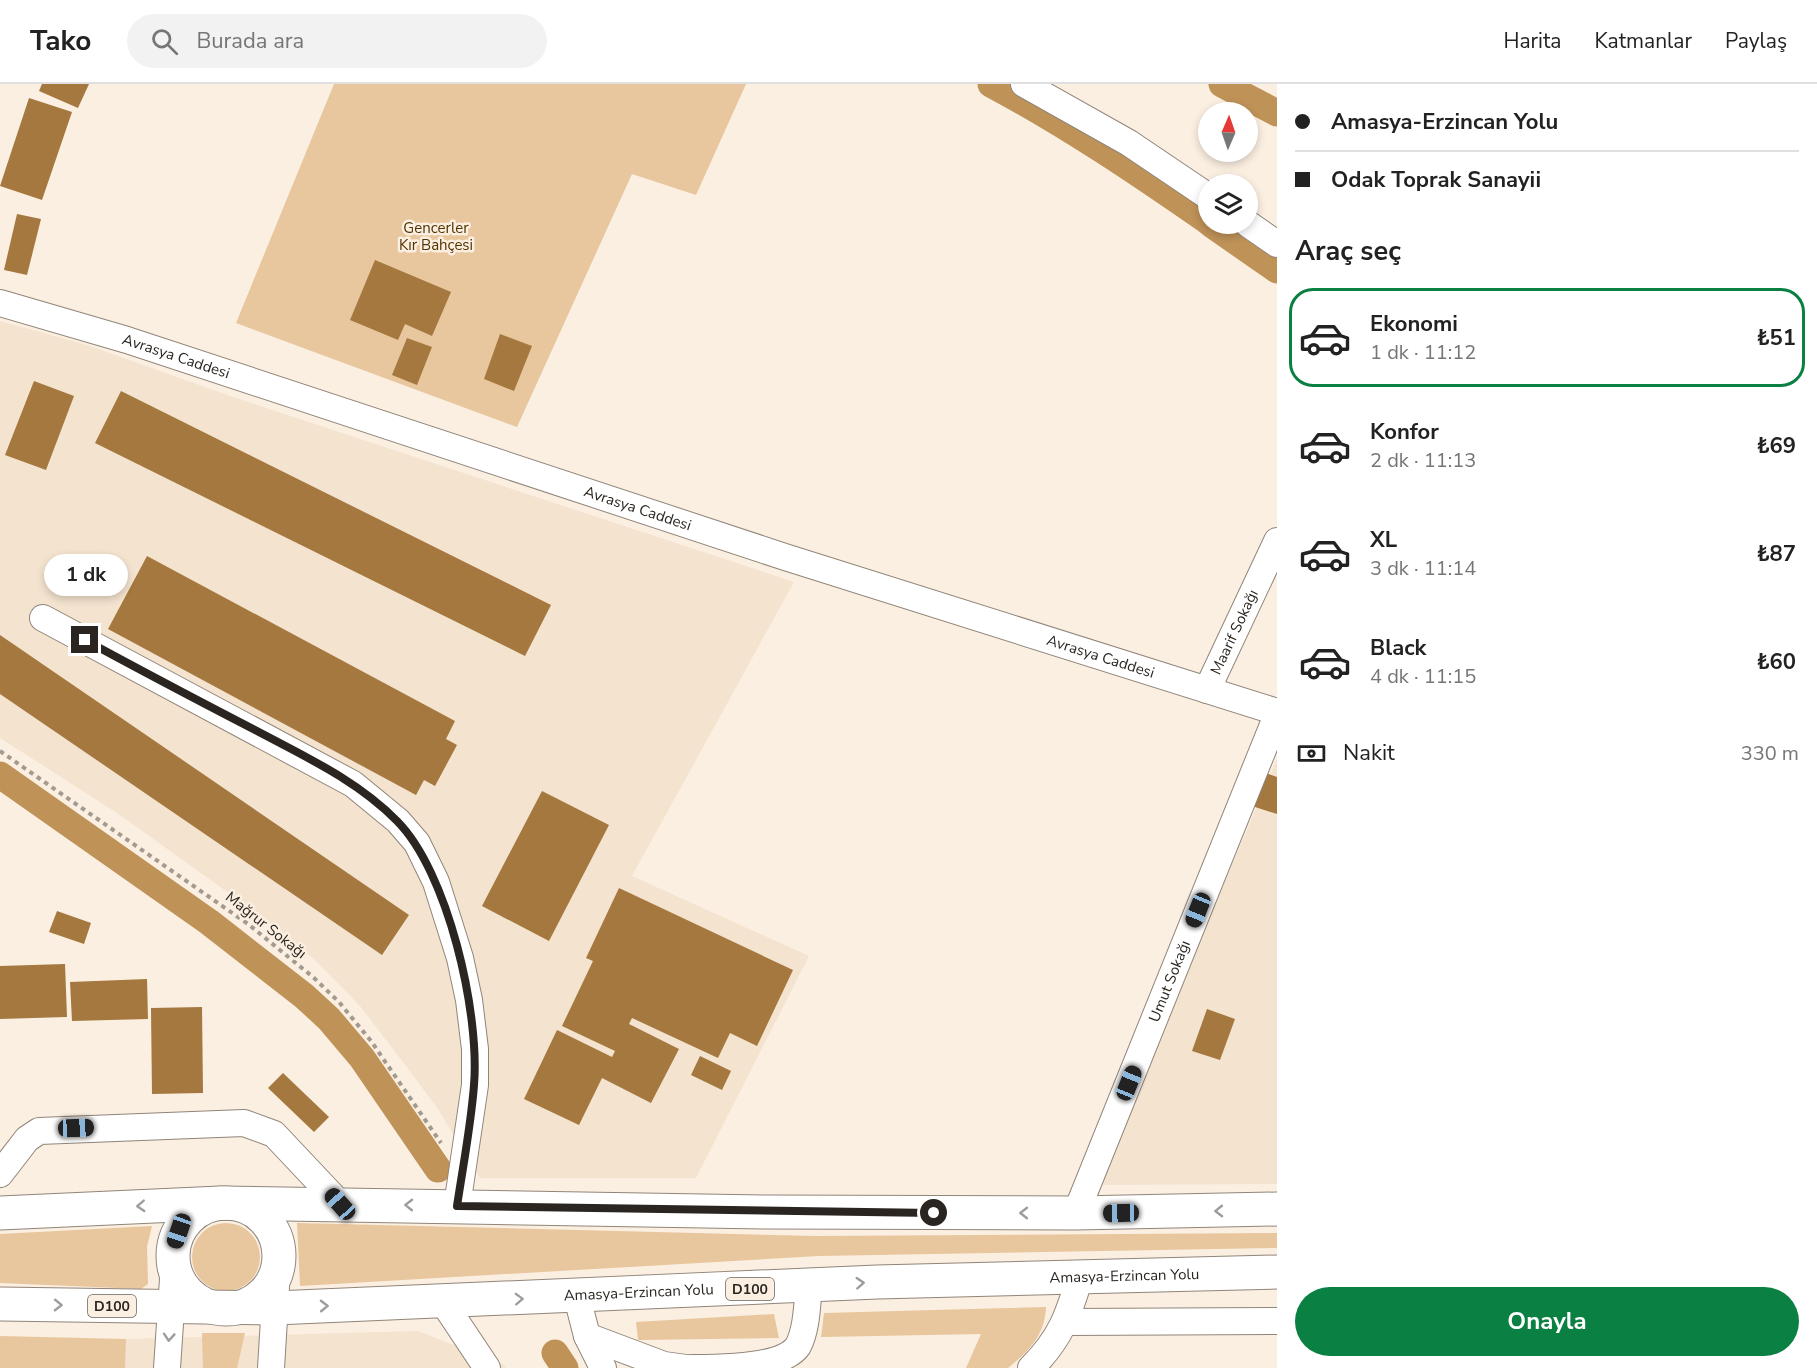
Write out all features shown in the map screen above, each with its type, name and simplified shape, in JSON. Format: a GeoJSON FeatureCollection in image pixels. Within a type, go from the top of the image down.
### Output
{"type":"FeatureCollection","features":[{"type":"Feature","properties":{"kind":"highway"},"geometry":{"type":"LineString","coordinates":[[0,1214],[220,1203],[1076,1214],[1277,1209]]}},
{"type":"Feature","properties":{"kind":"highway"},"geometry":{"type":"LineString","coordinates":[[220,1203],[237,1204],[253,1210],[266,1221],[275,1235],[279,1252],[277,1270],[270,1286],[257,1299],[241,1306],[223,1309],[206,1305],[191,1296],[179,1281],[174,1264],[174,1246],[179,1231],[190,1217],[204,1208],[220,1203]]}},
{"type":"Feature","properties":{"kind":"highway","name":"Amasya-Erzincan Yolu"},"geometry":{"type":"LineString","coordinates":[[0,1304],[275,1308],[809,1286],[1277,1272]]}},
{"type":"Feature","properties":{"kind":"street"},"geometry":{"type":"LineString","coordinates":[[1024,84],[1129,143],[1198,190]]}},
{"type":"Feature","properties":{"kind":"street"},"geometry":{"type":"LineString","coordinates":[[1258,231],[1277,244]]}},
{"type":"Feature","properties":{"kind":"street","name":"Avrasya Caddesi"},"geometry":{"type":"LineString","coordinates":[[0,303],[127,340],[774,553],[1277,713]]}},
{"type":"Feature","properties":{"kind":"street","name":"Maarif Sokağı"},"geometry":{"type":"LineString","coordinates":[[1207,690],[1277,541]]}},
{"type":"Feature","properties":{"kind":"street"},"geometry":{"type":"LineString","coordinates":[[43,618],[352,784],[398,821],[417,843],[436,882],[459,958],[469,1000],[475,1049],[474,1084],[457,1206]]}},
{"type":"Feature","properties":{"kind":"street","name":"Umut Sokağı"},"geometry":{"type":"LineString","coordinates":[[1076,1214],[1277,713]]}},
{"type":"Feature","properties":{"kind":"street"},"geometry":{"type":"LineString","coordinates":[[0,1174],[27,1139],[39,1131],[243,1123],[274,1134],[340,1204]]}},
{"type":"Feature","properties":{"kind":"street"},"geometry":{"type":"LineString","coordinates":[[167,1368],[174,1264]]}},
{"type":"Feature","properties":{"kind":"street"},"geometry":{"type":"LineString","coordinates":[[272,1368],[277,1270]]}},
{"type":"Feature","properties":{"kind":"street"},"geometry":{"type":"LineString","coordinates":[[1031,1368],[1066,1322],[1080,1277]]}},
{"type":"Feature","properties":{"kind":"street"},"geometry":{"type":"LineString","coordinates":[[692,1368],[778,1363],[790,1356],[799,1345],[809,1286]]}},
{"type":"Feature","properties":{"kind":"street"},"geometry":{"type":"LineString","coordinates":[[577,1297],[587,1336],[603,1368]]}},
{"type":"Feature","properties":{"kind":"street"},"geometry":{"type":"LineString","coordinates":[[443,1302],[487,1368]]}},
{"type":"Feature","properties":{"kind":"street"},"geometry":{"type":"LineString","coordinates":[[1066,1322],[1277,1321]]}},
{"type":"Feature","properties":{"kind":"street"},"geometry":{"type":"LineString","coordinates":[[587,1336],[664,1365],[686,1368]]}},
{"type":"Feature","properties":{"kind":"path","name":"Mağrur Sokağı"},"geometry":{"type":"LineString","coordinates":[[0,752],[248,924],[313,977],[339,1002],[371,1041],[462,1174]]}},
{"type":"Feature","properties":{"kind":"shaded area"},"geometry":{"type":"Polygon","coordinates":[[[0,321],[87,345],[233,397],[794,582],[632,876],[809,956],[696,1178],[480,1178],[438,1109],[409,1070],[360,1006],[315,960],[258,914],[117,813],[0,738],[0,321]]]}},
{"type":"Feature","properties":{"kind":"shaded area"},"geometry":{"type":"Polygon","coordinates":[[[1277,759],[1277,1184],[1096,1185],[1277,759]]]}},
{"type":"Feature","properties":{"kind":"shaded area"},"geometry":{"type":"Polygon","coordinates":[[[418,1331],[504,1365],[506,1368],[125,1368],[126,1339],[418,1331]]]}},
{"type":"Feature","properties":{"kind":"green space","name":"Gencerler Kır Bahçesi"},"geometry":{"type":"Polygon","coordinates":[[[334,84],[746,84],[696,195],[632,174],[517,427],[236,323],[334,84]]]}},
{"type":"Feature","properties":{"kind":"green space"},"geometry":{"type":"Polygon","coordinates":[[[226,1223],[239,1226],[250,1233],[257,1244],[260,1257],[257,1270],[250,1281],[239,1288],[226,1291],[213,1288],[202,1281],[195,1270],[192,1257],[195,1244],[202,1233],[213,1226],[226,1223]]]}},
{"type":"Feature","properties":{"kind":"green space"},"geometry":{"type":"Polygon","coordinates":[[[297,1223],[816,1236],[1277,1233],[1277,1248],[819,1256],[300,1286],[297,1223]]]}},
{"type":"Feature","properties":{"kind":"green space"},"geometry":{"type":"Polygon","coordinates":[[[152,1226],[147,1247],[148,1284],[141,1289],[0,1283],[0,1234],[152,1226]]]}},
{"type":"Feature","properties":{"kind":"green space"},"geometry":{"type":"Polygon","coordinates":[[[1046,1307],[1043,1326],[1039,1334],[1023,1355],[1008,1368],[966,1368],[981,1334],[821,1337],[824,1313],[1046,1307]]]}},
{"type":"Feature","properties":{"kind":"green space"},"geometry":{"type":"Polygon","coordinates":[[[774,1314],[779,1338],[638,1340],[636,1322],[774,1314]]]}},
{"type":"Feature","properties":{"kind":"green space"},"geometry":{"type":"Polygon","coordinates":[[[202,1333],[245,1333],[237,1368],[203,1368],[202,1333]]]}},
{"type":"Feature","properties":{"kind":"green space"},"geometry":{"type":"Polygon","coordinates":[[[0,1336],[126,1339],[125,1368],[0,1368],[0,1336]]]}},
{"type":"Feature","properties":{"kind":"building"},"geometry":{"type":"Polygon","coordinates":[[[42,84],[89,84],[78,108],[39,91],[42,84]]]}},
{"type":"Feature","properties":{"kind":"building"},"geometry":{"type":"Polygon","coordinates":[[[29,98],[72,112],[42,200],[0,186],[29,98]]]}},
{"type":"Feature","properties":{"kind":"building"},"geometry":{"type":"Polygon","coordinates":[[[17,214],[41,219],[27,275],[4,270],[17,214]]]}},
{"type":"Feature","properties":{"kind":"building"},"geometry":{"type":"Polygon","coordinates":[[[375,260],[451,292],[432,336],[405,324],[398,340],[350,320],[375,260]]]}},
{"type":"Feature","properties":{"kind":"building"},"geometry":{"type":"Polygon","coordinates":[[[500,334],[532,346],[514,391],[484,379],[500,334]]]}},
{"type":"Feature","properties":{"kind":"building"},"geometry":{"type":"Polygon","coordinates":[[[407,338],[432,347],[417,385],[392,375],[407,338]]]}},
{"type":"Feature","properties":{"kind":"building"},"geometry":{"type":"Polygon","coordinates":[[[34,381],[74,396],[46,470],[5,455],[34,381]]]}},
{"type":"Feature","properties":{"kind":"building"},"geometry":{"type":"Polygon","coordinates":[[[121,391],[551,605],[525,656],[95,443],[121,391]]]}},
{"type":"Feature","properties":{"kind":"building"},"geometry":{"type":"Polygon","coordinates":[[[147,556],[455,721],[446,739],[457,745],[435,786],[424,780],[416,795],[108,629],[147,556]]]}},
{"type":"Feature","properties":{"kind":"building"},"geometry":{"type":"Polygon","coordinates":[[[0,635],[409,915],[382,955],[0,694],[0,635]]]}},
{"type":"Feature","properties":{"kind":"building"},"geometry":{"type":"Polygon","coordinates":[[[1263,772],[1277,777],[1277,814],[1252,806],[1263,772]]]}},
{"type":"Feature","properties":{"kind":"building"},"geometry":{"type":"Polygon","coordinates":[[[542,791],[609,825],[549,941],[482,906],[542,791]]]}},
{"type":"Feature","properties":{"kind":"building"},"geometry":{"type":"Polygon","coordinates":[[[619,888],[793,970],[757,1046],[730,1033],[718,1058],[632,1018],[629,1024],[679,1049],[651,1103],[602,1078],[579,1125],[524,1099],[557,1030],[612,1057],[615,1051],[562,1026],[593,961],[586,958],[619,888]]]}},
{"type":"Feature","properties":{"kind":"building"},"geometry":{"type":"Polygon","coordinates":[[[57,911],[91,923],[84,944],[49,932],[57,911]]]}},
{"type":"Feature","properties":{"kind":"building"},"geometry":{"type":"Polygon","coordinates":[[[65,964],[67,1017],[0,1019],[0,966],[65,964]]]}},
{"type":"Feature","properties":{"kind":"building"},"geometry":{"type":"Polygon","coordinates":[[[147,979],[148,1019],[72,1021],[70,982],[147,979]]]}},
{"type":"Feature","properties":{"kind":"building"},"geometry":{"type":"Polygon","coordinates":[[[202,1007],[203,1093],[152,1094],[151,1008],[202,1007]]]}},
{"type":"Feature","properties":{"kind":"building"},"geometry":{"type":"Polygon","coordinates":[[[1207,1009],[1235,1019],[1220,1060],[1192,1051],[1207,1009]]]}},
{"type":"Feature","properties":{"kind":"building"},"geometry":{"type":"Polygon","coordinates":[[[700,1056],[731,1071],[722,1090],[691,1075],[700,1056]]]}},
{"type":"Feature","properties":{"kind":"building"},"geometry":{"type":"Polygon","coordinates":[[[283,1073],[329,1117],[314,1132],[268,1088],[283,1073]]]}},
{"type":"Feature","properties":{"kind":"waterway"},"geometry":{"type":"LineString","coordinates":[[991,84],[1048,116],[1198,214]]}},
{"type":"Feature","properties":{"kind":"waterway"},"geometry":{"type":"LineString","coordinates":[[1222,84],[1277,113]]}},
{"type":"Feature","properties":{"kind":"waterway"},"geometry":{"type":"LineString","coordinates":[[1225,234],[1277,270]]}},
{"type":"Feature","properties":{"kind":"waterway"},"geometry":{"type":"LineString","coordinates":[[0,775],[209,922],[304,996],[329,1019],[362,1058],[438,1169]]}},
{"type":"Feature","properties":{"kind":"waterway"},"geometry":{"type":"LineString","coordinates":[[555,1353],[565,1368]]}},
{"type":"Feature","properties":{"kind":"route"},"geometry":{"type":"LineString","coordinates":[[85,640],[314,761],[352,784],[398,821],[417,843],[436,882],[459,958],[469,1000],[475,1049],[474,1084],[457,1206],[934,1213]]}}]}
